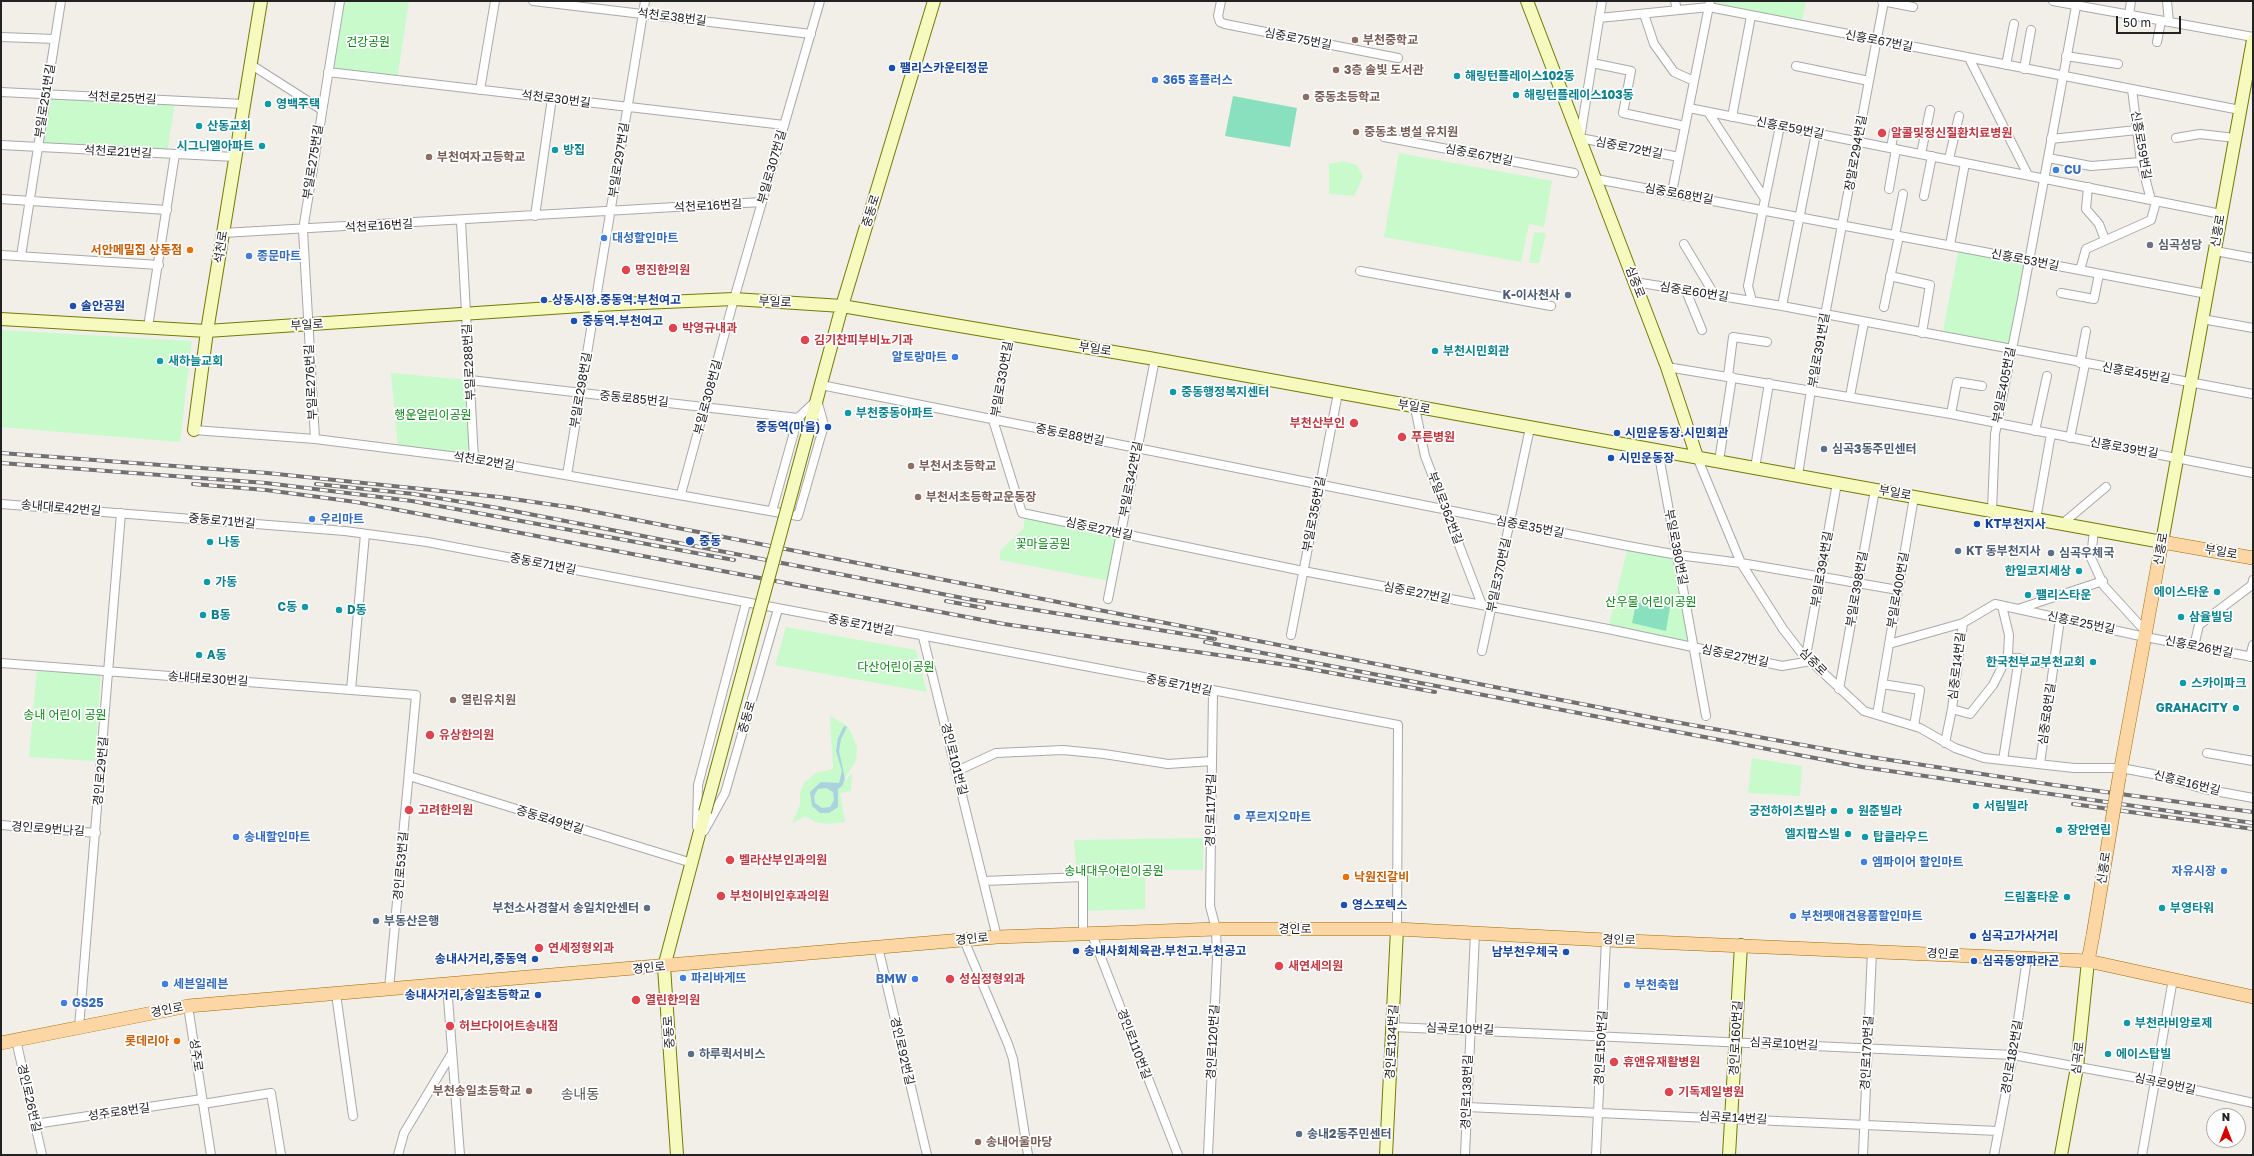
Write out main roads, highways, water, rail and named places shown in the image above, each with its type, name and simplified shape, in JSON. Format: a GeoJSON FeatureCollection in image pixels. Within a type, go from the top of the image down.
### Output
{"type":"FeatureCollection","features":[{"type":"Feature","properties":{"kind":"main road","name":"부일로"},"geometry":{"type":"LineString","coordinates":[[2162,542],[2253,558]]}},
{"type":"Feature","properties":{"kind":"main road","name":"신흥로"},"geometry":{"type":"LineString","coordinates":[[2088,961],[2162,542]]}},
{"type":"Feature","properties":{"kind":"main road","name":"경인로"},"geometry":{"type":"LineString","coordinates":[[1,1043],[188,1006],[664,967],[997,937],[1216,929],[1397,929],[1606,940],[2088,961],[2253,997]]}},
{"type":"Feature","properties":{"kind":"water"},"geometry":{"type":"Polygon","coordinates":[[[844,726],[847,727],[841,739],[839,751],[845,779],[842,786],[838,789],[838,807],[829,813],[820,813],[812,806],[810,792],[821,782],[839,783],[842,771],[836,751],[838,738],[844,726]],[[826,788],[818,789],[814,796],[815,803],[822,808],[830,807],[834,800],[833,792],[826,788]]]}},
{"type":"Feature","properties":{"kind":"railway"},"geometry":{"type":"LineString","coordinates":[[1,453],[267,473],[499,497],[575,508],[1664,720],[1864,756],[2054,785],[2253,812]]}},
{"type":"Feature","properties":{"kind":"railway"},"geometry":{"type":"LineString","coordinates":[[1,463],[266,483],[412,501],[734,560]]}},
{"type":"Feature","properties":{"kind":"railway"},"geometry":{"type":"LineString","coordinates":[[193,484],[266,490],[356,502],[1004,624],[1294,666],[1435,692]]}},
{"type":"Feature","properties":{"kind":"railway"},"geometry":{"type":"LineString","coordinates":[[316,484],[414,494],[498,508],[968,599],[1215,639]]}},
{"type":"Feature","properties":{"kind":"railway"},"geometry":{"type":"LineString","coordinates":[[946,601],[984,608]]}},
{"type":"Feature","properties":{"kind":"railway"},"geometry":{"type":"LineString","coordinates":[[1205,642],[1862,767],[2253,823]]}},
{"type":"Feature","properties":{"kind":"railway"},"geometry":{"type":"LineString","coordinates":[[2073,804],[2253,829]]}},
{"type":"Feature","properties":{"kind":"place","name":"부천중학교"},"geometry":{"type":"Point","coordinates":[1355,40]}},
{"type":"Feature","properties":{"kind":"place","name":"팰리스카운티정문"},"geometry":{"type":"Point","coordinates":[892,68]}},
{"type":"Feature","properties":{"kind":"place","name":"3층 솔빛 도서관"},"geometry":{"type":"Point","coordinates":[1336,70]}},
{"type":"Feature","properties":{"kind":"place","name":"해링턴플레이스102동"},"geometry":{"type":"Point","coordinates":[1457,76]}},
{"type":"Feature","properties":{"kind":"place","name":"365 홈플러스"},"geometry":{"type":"Point","coordinates":[1155,80]}},
{"type":"Feature","properties":{"kind":"place","name":"해링턴플레이스103동"},"geometry":{"type":"Point","coordinates":[1516,95]}},
{"type":"Feature","properties":{"kind":"place","name":"중동초등학교"},"geometry":{"type":"Point","coordinates":[1306,97]}},
{"type":"Feature","properties":{"kind":"place","name":"영백주택"},"geometry":{"type":"Point","coordinates":[268,104]}},
{"type":"Feature","properties":{"kind":"place","name":"산동교회"},"geometry":{"type":"Point","coordinates":[199,126]}},
{"type":"Feature","properties":{"kind":"place","name":"중동초 병설 유치원"},"geometry":{"type":"Point","coordinates":[1356,132]}},
{"type":"Feature","properties":{"kind":"place","name":"알콜및정신질환치료병원"},"geometry":{"type":"Point","coordinates":[1882,133]}},
{"type":"Feature","properties":{"kind":"place","name":"시그니엘아파트"},"geometry":{"type":"Point","coordinates":[262,146]}},
{"type":"Feature","properties":{"kind":"place","name":"방집"},"geometry":{"type":"Point","coordinates":[555,150]}},
{"type":"Feature","properties":{"kind":"place","name":"부천여자고등학교"},"geometry":{"type":"Point","coordinates":[429,157]}},
{"type":"Feature","properties":{"kind":"place","name":"CU"},"geometry":{"type":"Point","coordinates":[2056,170]}},
{"type":"Feature","properties":{"kind":"place","name":"대성할인마트"},"geometry":{"type":"Point","coordinates":[604,238]}},
{"type":"Feature","properties":{"kind":"place","name":"심곡성당"},"geometry":{"type":"Point","coordinates":[2150,245]}},
{"type":"Feature","properties":{"kind":"place","name":"서안메밀집 상동점"},"geometry":{"type":"Point","coordinates":[190,250]}},
{"type":"Feature","properties":{"kind":"place","name":"종문마트"},"geometry":{"type":"Point","coordinates":[249,256]}},
{"type":"Feature","properties":{"kind":"place","name":"명진한의원"},"geometry":{"type":"Point","coordinates":[626,270]}},
{"type":"Feature","properties":{"kind":"place","name":"K-이사천사"},"geometry":{"type":"Point","coordinates":[1568,295]}},
{"type":"Feature","properties":{"kind":"place","name":"상동시장.중동역.부천여고"},"geometry":{"type":"Point","coordinates":[544,300]}},
{"type":"Feature","properties":{"kind":"place","name":"솔안공원"},"geometry":{"type":"Point","coordinates":[73,306]}},
{"type":"Feature","properties":{"kind":"place","name":"중동역.부천여고"},"geometry":{"type":"Point","coordinates":[574,321]}},
{"type":"Feature","properties":{"kind":"place","name":"박영규내과"},"geometry":{"type":"Point","coordinates":[673,328]}},
{"type":"Feature","properties":{"kind":"place","name":"김기찬피부비뇨기과"},"geometry":{"type":"Point","coordinates":[805,340]}},
{"type":"Feature","properties":{"kind":"place","name":"부천시민회관"},"geometry":{"type":"Point","coordinates":[1435,351]}},
{"type":"Feature","properties":{"kind":"place","name":"알토랑마트"},"geometry":{"type":"Point","coordinates":[955,357]}},
{"type":"Feature","properties":{"kind":"place","name":"새하늘교회"},"geometry":{"type":"Point","coordinates":[160,361]}},
{"type":"Feature","properties":{"kind":"place","name":"중동행정복지센터"},"geometry":{"type":"Point","coordinates":[1173,392]}},
{"type":"Feature","properties":{"kind":"place","name":"부천중동아파트"},"geometry":{"type":"Point","coordinates":[848,413]}},
{"type":"Feature","properties":{"kind":"place","name":"부천산부인"},"geometry":{"type":"Point","coordinates":[1354,423]}},
{"type":"Feature","properties":{"kind":"place","name":"중동역(마을)"},"geometry":{"type":"Point","coordinates":[828,427]}},
{"type":"Feature","properties":{"kind":"place","name":"시민운동장.시민회관"},"geometry":{"type":"Point","coordinates":[1617,433]}},
{"type":"Feature","properties":{"kind":"place","name":"푸른병원"},"geometry":{"type":"Point","coordinates":[1402,437]}},
{"type":"Feature","properties":{"kind":"place","name":"심곡3동주민센터"},"geometry":{"type":"Point","coordinates":[1824,449]}},
{"type":"Feature","properties":{"kind":"place","name":"시민운동장"},"geometry":{"type":"Point","coordinates":[1611,458]}},
{"type":"Feature","properties":{"kind":"place","name":"부천서초등학교"},"geometry":{"type":"Point","coordinates":[911,466]}},
{"type":"Feature","properties":{"kind":"place","name":"부천서초등학교운동장"},"geometry":{"type":"Point","coordinates":[918,497]}},
{"type":"Feature","properties":{"kind":"place","name":"우리마트"},"geometry":{"type":"Point","coordinates":[312,519]}},
{"type":"Feature","properties":{"kind":"place","name":"KT부천지사"},"geometry":{"type":"Point","coordinates":[1977,524]}},
{"type":"Feature","properties":{"kind":"place","name":"중동"},"geometry":{"type":"Point","coordinates":[690,541]}},
{"type":"Feature","properties":{"kind":"place","name":"나동"},"geometry":{"type":"Point","coordinates":[210,542]}},
{"type":"Feature","properties":{"kind":"place","name":"KT 동부천지사"},"geometry":{"type":"Point","coordinates":[1958,551]}},
{"type":"Feature","properties":{"kind":"place","name":"심곡우체국"},"geometry":{"type":"Point","coordinates":[2051,553]}},
{"type":"Feature","properties":{"kind":"place","name":"한일코지세상"},"geometry":{"type":"Point","coordinates":[2079,571]}},
{"type":"Feature","properties":{"kind":"place","name":"가동"},"geometry":{"type":"Point","coordinates":[207,582]}},
{"type":"Feature","properties":{"kind":"place","name":"에이스타운"},"geometry":{"type":"Point","coordinates":[2217,592]}},
{"type":"Feature","properties":{"kind":"place","name":"팰리스타운"},"geometry":{"type":"Point","coordinates":[2028,595]}},
{"type":"Feature","properties":{"kind":"place","name":"C동"},"geometry":{"type":"Point","coordinates":[305,607]}},
{"type":"Feature","properties":{"kind":"place","name":"D동"},"geometry":{"type":"Point","coordinates":[339,610]}},
{"type":"Feature","properties":{"kind":"place","name":"B동"},"geometry":{"type":"Point","coordinates":[203,615]}},
{"type":"Feature","properties":{"kind":"place","name":"삼율빌딩"},"geometry":{"type":"Point","coordinates":[2181,617]}},
{"type":"Feature","properties":{"kind":"place","name":"A동"},"geometry":{"type":"Point","coordinates":[199,655]}},
{"type":"Feature","properties":{"kind":"place","name":"한국천부교부천교회"},"geometry":{"type":"Point","coordinates":[2093,662]}},
{"type":"Feature","properties":{"kind":"place","name":"스카이파크"},"geometry":{"type":"Point","coordinates":[2183,683]}},
{"type":"Feature","properties":{"kind":"place","name":"열린유치원"},"geometry":{"type":"Point","coordinates":[453,700]}},
{"type":"Feature","properties":{"kind":"place","name":"GRAHACITY"},"geometry":{"type":"Point","coordinates":[2236,708]}},
{"type":"Feature","properties":{"kind":"place","name":"유상한의원"},"geometry":{"type":"Point","coordinates":[430,735]}},
{"type":"Feature","properties":{"kind":"place","name":"서림빌라"},"geometry":{"type":"Point","coordinates":[1976,806]}},
{"type":"Feature","properties":{"kind":"place","name":"고려한의원"},"geometry":{"type":"Point","coordinates":[409,810]}},
{"type":"Feature","properties":{"kind":"place","name":"궁전하이츠빌라"},"geometry":{"type":"Point","coordinates":[1834,811]}},
{"type":"Feature","properties":{"kind":"place","name":"원준빌라"},"geometry":{"type":"Point","coordinates":[1850,811]}},
{"type":"Feature","properties":{"kind":"place","name":"푸르지오마트"},"geometry":{"type":"Point","coordinates":[1237,817]}},
{"type":"Feature","properties":{"kind":"place","name":"장안연립"},"geometry":{"type":"Point","coordinates":[2059,830]}},
{"type":"Feature","properties":{"kind":"place","name":"엘지팝스빌"},"geometry":{"type":"Point","coordinates":[1848,834]}},
{"type":"Feature","properties":{"kind":"place","name":"송내할인마트"},"geometry":{"type":"Point","coordinates":[236,837]}},
{"type":"Feature","properties":{"kind":"place","name":"탑클라우드"},"geometry":{"type":"Point","coordinates":[1865,837]}},
{"type":"Feature","properties":{"kind":"place","name":"벨라산부인과의원"},"geometry":{"type":"Point","coordinates":[730,860]}},
{"type":"Feature","properties":{"kind":"place","name":"엠파이어 할인마트"},"geometry":{"type":"Point","coordinates":[1864,862]}},
{"type":"Feature","properties":{"kind":"place","name":"자유시장"},"geometry":{"type":"Point","coordinates":[2224,871]}},
{"type":"Feature","properties":{"kind":"place","name":"낙원진갈비"},"geometry":{"type":"Point","coordinates":[1346,877]}},
{"type":"Feature","properties":{"kind":"place","name":"부천이비인후과의원"},"geometry":{"type":"Point","coordinates":[721,896]}},
{"type":"Feature","properties":{"kind":"place","name":"드림홈타운"},"geometry":{"type":"Point","coordinates":[2067,897]}},
{"type":"Feature","properties":{"kind":"place","name":"영스포렉스"},"geometry":{"type":"Point","coordinates":[1344,905]}},
{"type":"Feature","properties":{"kind":"place","name":"부천소사경찰서 송일치안센터"},"geometry":{"type":"Point","coordinates":[647,908]}},
{"type":"Feature","properties":{"kind":"place","name":"부영타워"},"geometry":{"type":"Point","coordinates":[2162,908]}},
{"type":"Feature","properties":{"kind":"place","name":"부천펫애견용품할인마트"},"geometry":{"type":"Point","coordinates":[1793,916]}},
{"type":"Feature","properties":{"kind":"place","name":"부동산은행"},"geometry":{"type":"Point","coordinates":[376,921]}},
{"type":"Feature","properties":{"kind":"place","name":"심곡고가사거리"},"geometry":{"type":"Point","coordinates":[1973,936]}},
{"type":"Feature","properties":{"kind":"place","name":"연세정형외과"},"geometry":{"type":"Point","coordinates":[539,948]}},
{"type":"Feature","properties":{"kind":"place","name":"송내사회체육관.부천고.부천공고"},"geometry":{"type":"Point","coordinates":[1076,951]}},
{"type":"Feature","properties":{"kind":"place","name":"남부천우체국"},"geometry":{"type":"Point","coordinates":[1566,952]}},
{"type":"Feature","properties":{"kind":"place","name":"송내사거리,중동역"},"geometry":{"type":"Point","coordinates":[535,959]}},
{"type":"Feature","properties":{"kind":"place","name":"심곡동양파라곤"},"geometry":{"type":"Point","coordinates":[1974,961]}},
{"type":"Feature","properties":{"kind":"place","name":"새연세의원"},"geometry":{"type":"Point","coordinates":[1279,966]}},
{"type":"Feature","properties":{"kind":"place","name":"파리바게뜨"},"geometry":{"type":"Point","coordinates":[683,978]}},
{"type":"Feature","properties":{"kind":"place","name":"BMW"},"geometry":{"type":"Point","coordinates":[915,979]}},
{"type":"Feature","properties":{"kind":"place","name":"성심정형외과"},"geometry":{"type":"Point","coordinates":[950,979]}},
{"type":"Feature","properties":{"kind":"place","name":"세븐일레븐"},"geometry":{"type":"Point","coordinates":[165,984]}},
{"type":"Feature","properties":{"kind":"place","name":"부천축협"},"geometry":{"type":"Point","coordinates":[1627,985]}},
{"type":"Feature","properties":{"kind":"place","name":"송내사거리,송일초등학교"},"geometry":{"type":"Point","coordinates":[538,995]}},
{"type":"Feature","properties":{"kind":"place","name":"열린한의원"},"geometry":{"type":"Point","coordinates":[636,1000]}},
{"type":"Feature","properties":{"kind":"place","name":"GS25"},"geometry":{"type":"Point","coordinates":[64,1003]}},
{"type":"Feature","properties":{"kind":"place","name":"부천라비앙로제"},"geometry":{"type":"Point","coordinates":[2127,1023]}},
{"type":"Feature","properties":{"kind":"place","name":"허브다이어트송내점"},"geometry":{"type":"Point","coordinates":[450,1026]}},
{"type":"Feature","properties":{"kind":"place","name":"롯데리아"},"geometry":{"type":"Point","coordinates":[177,1041]}},
{"type":"Feature","properties":{"kind":"place","name":"하루퀵서비스"},"geometry":{"type":"Point","coordinates":[691,1054]}},
{"type":"Feature","properties":{"kind":"place","name":"에이스탑빌"},"geometry":{"type":"Point","coordinates":[2108,1054]}},
{"type":"Feature","properties":{"kind":"place","name":"휴앤유재활병원"},"geometry":{"type":"Point","coordinates":[1614,1062]}},
{"type":"Feature","properties":{"kind":"place","name":"부천송일초등학교"},"geometry":{"type":"Point","coordinates":[529,1091]}},
{"type":"Feature","properties":{"kind":"place","name":"기독제일병원"},"geometry":{"type":"Point","coordinates":[1669,1092]}},
{"type":"Feature","properties":{"kind":"place","name":"송내2동주민센터"},"geometry":{"type":"Point","coordinates":[1299,1134]}},
{"type":"Feature","properties":{"kind":"place","name":"송내어울마당"},"geometry":{"type":"Point","coordinates":[978,1142]}},
{"type":"Feature","properties":{"kind":"district","name":"송내동"},"geometry":{"type":"Point","coordinates":[580,1095]}},
{"type":"Feature","properties":{"kind":"park label","name":"건강공원"},"geometry":{"type":"Point","coordinates":[368,42]}},
{"type":"Feature","properties":{"kind":"park label","name":"행운얼린이공원"},"geometry":{"type":"Point","coordinates":[433,415]}},
{"type":"Feature","properties":{"kind":"park label","name":"꽃마을공원"},"geometry":{"type":"Point","coordinates":[1043,544]}},
{"type":"Feature","properties":{"kind":"park label","name":"산우물 어린이공원"},"geometry":{"type":"Point","coordinates":[1651,602]}},
{"type":"Feature","properties":{"kind":"park label","name":"다산어린이공원"},"geometry":{"type":"Point","coordinates":[896,667]}},
{"type":"Feature","properties":{"kind":"park label","name":"송내 어린이 공원"},"geometry":{"type":"Point","coordinates":[65,715]}},
{"type":"Feature","properties":{"kind":"park label","name":"송내대우어린이공원"},"geometry":{"type":"Point","coordinates":[1114,871]}}]}
